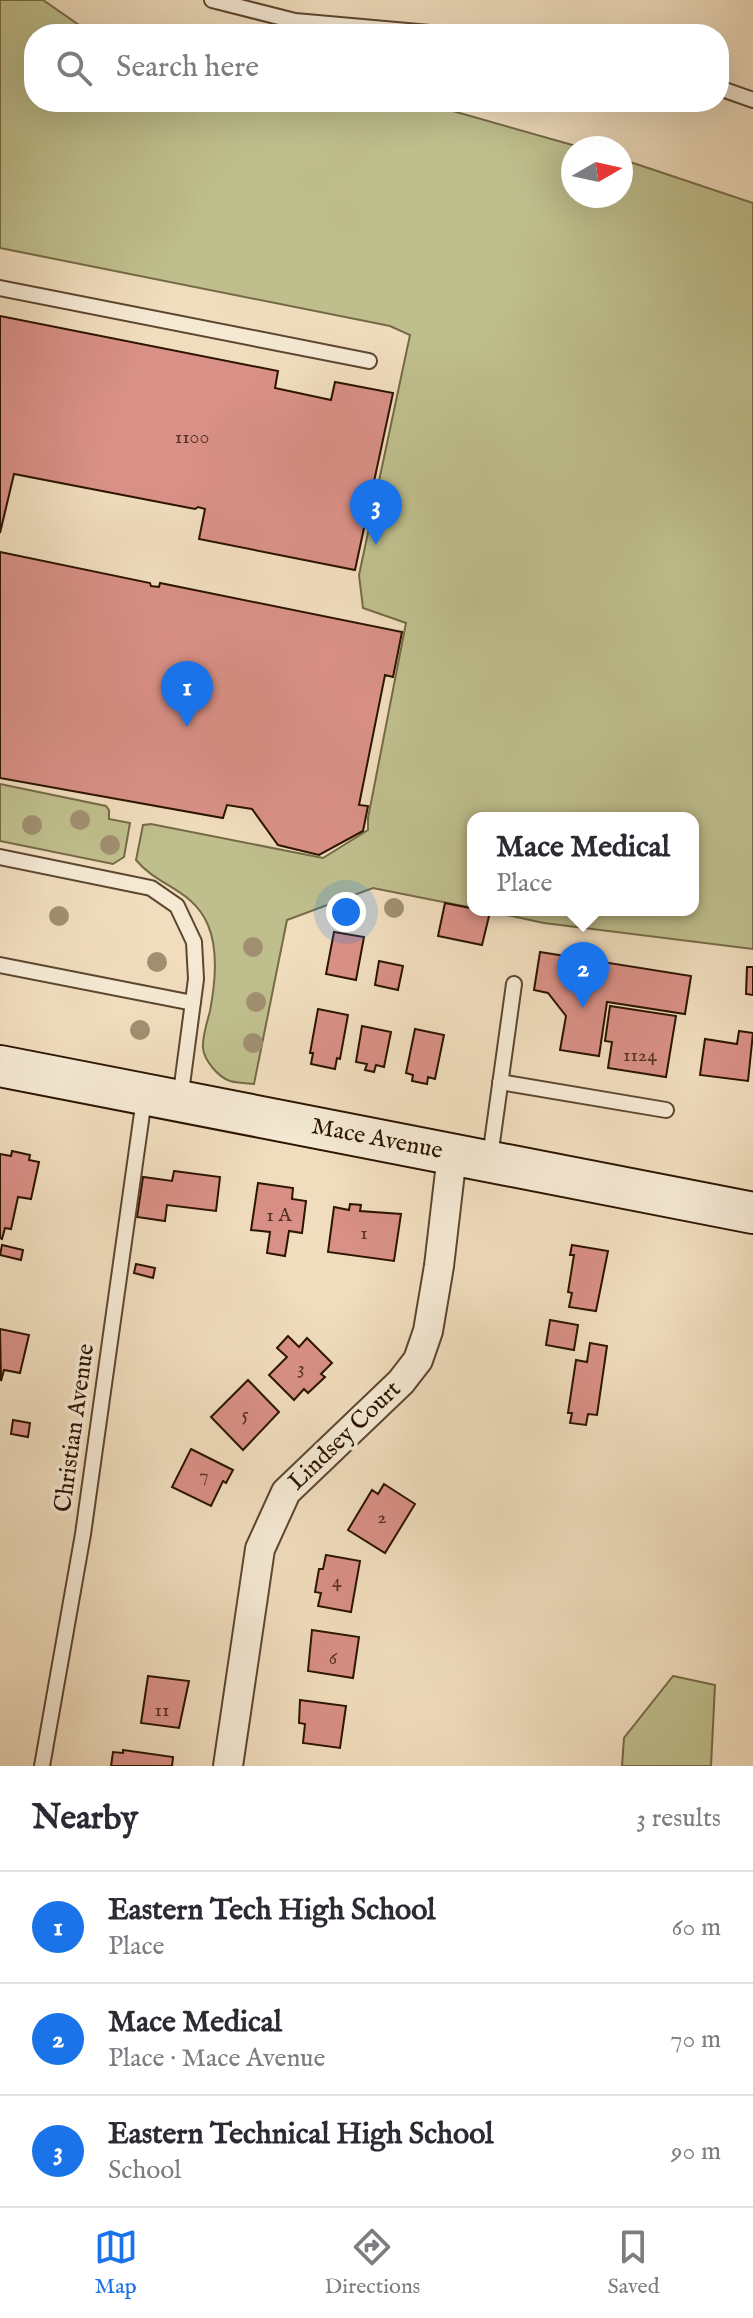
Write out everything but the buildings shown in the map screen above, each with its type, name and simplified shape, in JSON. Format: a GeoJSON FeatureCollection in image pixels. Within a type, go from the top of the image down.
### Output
{"type":"FeatureCollection","features":[{"type":"Feature","properties":{"kind":"main road","name":"Mace Avenue"},"geometry":{"type":"LineString","coordinates":[[0,1066],[753,1213]]}},
{"type":"Feature","properties":{"kind":"street","name":"Lindsey Court"},"geometry":{"type":"LineString","coordinates":[[228,1766],[260,1549],[286,1492],[401,1382],[418,1360],[428,1331],[439,1266],[471,1158]]}},
{"type":"Feature","properties":{"kind":"lane"},"geometry":{"type":"LineString","coordinates":[[212,0],[295,21],[329,24]]}},
{"type":"Feature","properties":{"kind":"lane"},"geometry":{"type":"LineString","coordinates":[[729,92],[753,100]]}},
{"type":"Feature","properties":{"kind":"lane"},"geometry":{"type":"LineString","coordinates":[[0,288],[369,361]]}},
{"type":"Feature","properties":{"kind":"lane","name":"Christian Avenue"},"geometry":{"type":"LineString","coordinates":[[0,857],[151,888],[166,897],[186,919],[194,942],[196,979],[193,1003],[162,1098],[42,1766]]}},
{"type":"Feature","properties":{"kind":"lane"},"geometry":{"type":"LineString","coordinates":[[0,965],[193,1003]]}},
{"type":"Feature","properties":{"kind":"lane"},"geometry":{"type":"LineString","coordinates":[[471,1158],[500,1082],[514,984]]}},
{"type":"Feature","properties":{"kind":"lane"},"geometry":{"type":"LineString","coordinates":[[500,1082],[666,1110]]}},
{"type":"Feature","properties":{"kind":"green space"},"geometry":{"type":"Polygon","coordinates":[[[0,0],[43,0],[78,24],[24,24],[24,112],[456,112],[561,142],[561,208],[633,208],[633,163],[753,203],[753,949],[544,923],[511,916],[699,916],[699,812],[467,812],[467,907],[373,888],[287,920],[254,1084],[230,1081],[212,1068],[204,1053],[215,957],[208,925],[194,903],[136,860],[143,825],[151,824],[323,858],[368,830],[406,623],[363,608],[359,575],[410,335],[390,326],[0,248],[0,0]]]}},
{"type":"Feature","properties":{"kind":"green space"},"geometry":{"type":"Polygon","coordinates":[[[0,784],[106,806],[109,819],[130,823],[124,857],[113,864],[0,841],[0,784]]]}},
{"type":"Feature","properties":{"kind":"green space"},"geometry":{"type":"Polygon","coordinates":[[[673,1676],[715,1685],[711,1766],[622,1766],[624,1738],[673,1676]]]}},
{"type":"Feature","properties":{"kind":"place","name":"Eastern Technical High School"},"geometry":{"type":"Point","coordinates":[376,545]}},
{"type":"Feature","properties":{"kind":"place","name":"Eastern Tech High School"},"geometry":{"type":"Point","coordinates":[187,727]}},
{"type":"Feature","properties":{"kind":"place","name":"Mace Medical"},"geometry":{"type":"Point","coordinates":[583,1008]}}]}
